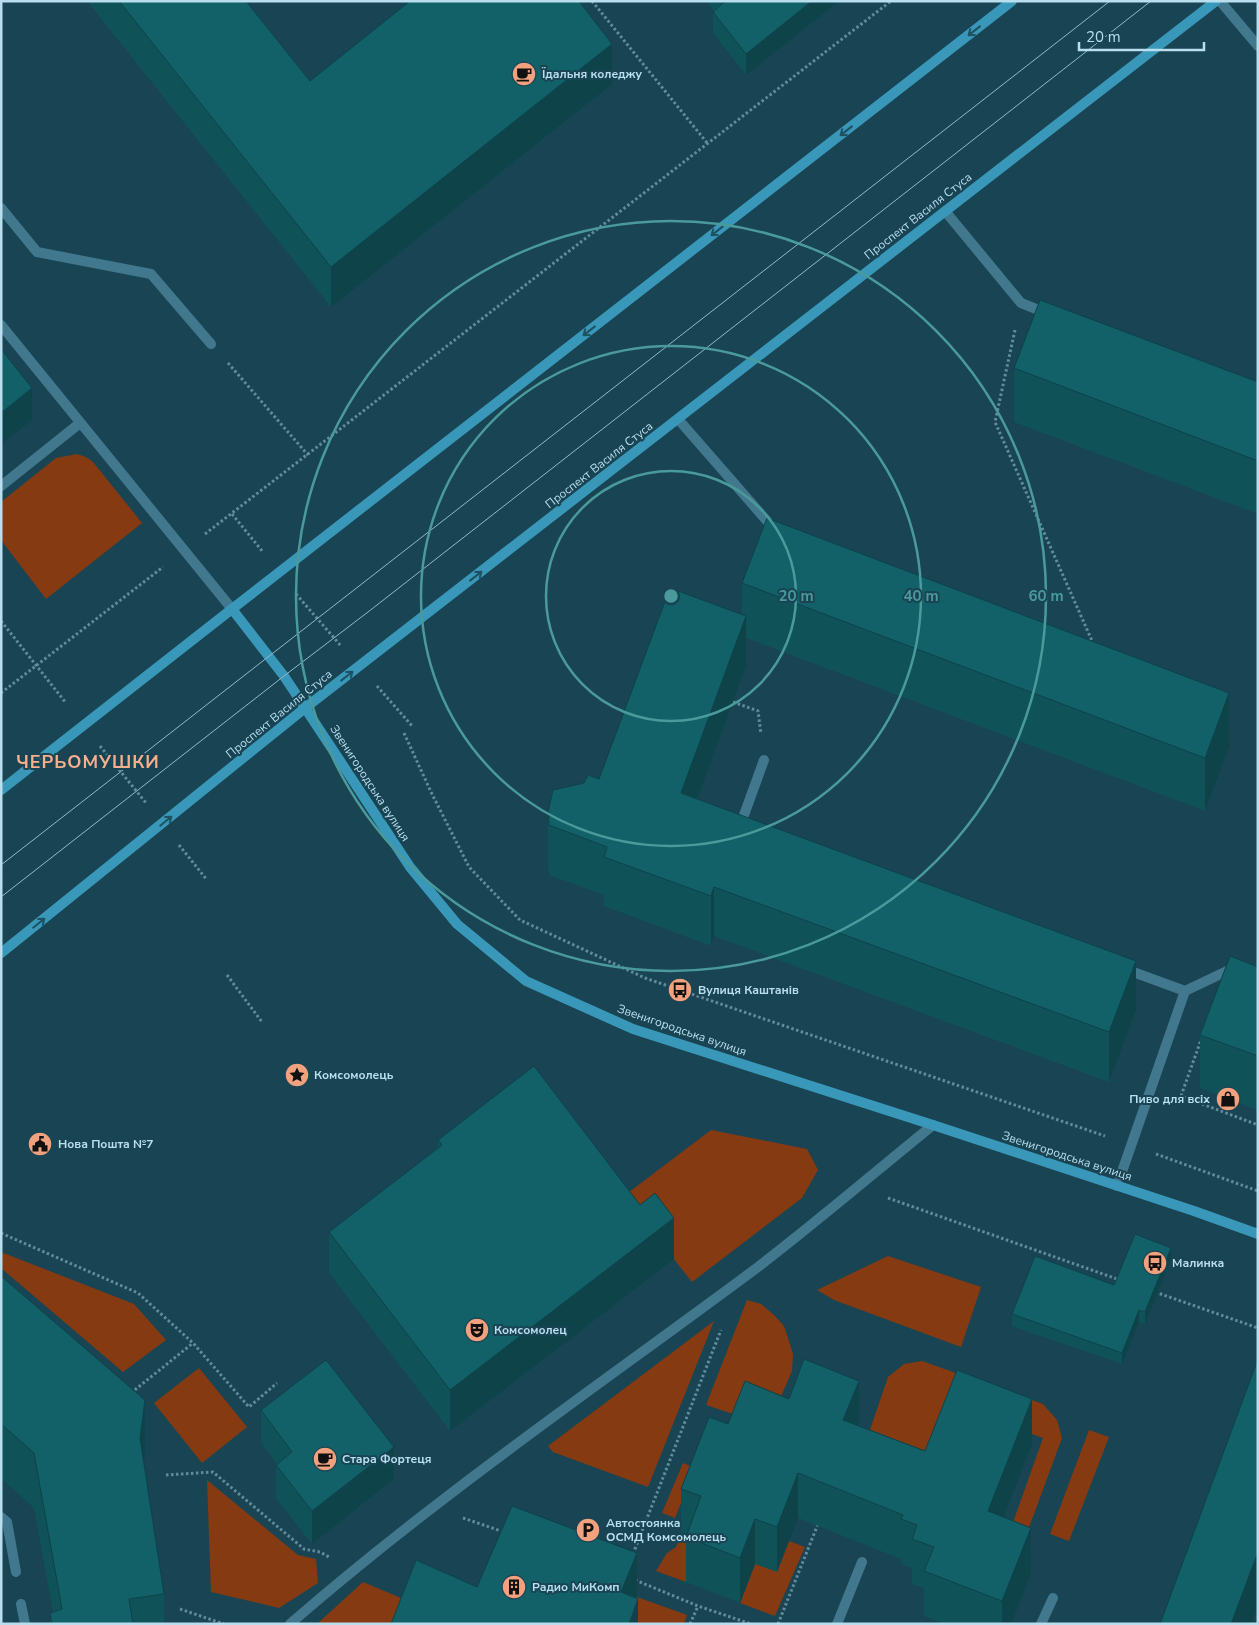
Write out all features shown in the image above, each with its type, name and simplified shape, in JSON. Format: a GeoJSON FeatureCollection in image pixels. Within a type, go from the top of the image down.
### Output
{"type":"FeatureCollection","features":[{"type":"Feature","properties":{"kind":"street"},"geometry":{"type":"LineString","coordinates":[[1,790],[1012,1]]}},
{"type":"Feature","properties":{"kind":"street","name":"Проспект Василя Стуса"},"geometry":{"type":"LineString","coordinates":[[1,953],[305,708],[1216,1]]}},
{"type":"Feature","properties":{"kind":"street"},"geometry":{"type":"LineString","coordinates":[[1220,1],[1258,46]]}},
{"type":"Feature","properties":{"kind":"street"},"geometry":{"type":"LineString","coordinates":[[1,208],[37,252],[151,274],[211,344]]}},
{"type":"Feature","properties":{"kind":"street"},"geometry":{"type":"LineString","coordinates":[[945,211],[1021,302],[1056,316]]}},
{"type":"Feature","properties":{"kind":"street"},"geometry":{"type":"LineString","coordinates":[[1,326],[232,609]]}},
{"type":"Feature","properties":{"kind":"street"},"geometry":{"type":"LineString","coordinates":[[678,419],[779,535]]}},
{"type":"Feature","properties":{"kind":"street"},"geometry":{"type":"LineString","coordinates":[[1,486],[80,423]]}},
{"type":"Feature","properties":{"kind":"street","name":"Звенигородська вулиця"},"geometry":{"type":"LineString","coordinates":[[232,609],[284,676],[416,874],[457,924],[526,981],[633,1029],[932,1125],[1258,1234]]}},
{"type":"Feature","properties":{"kind":"street"},"geometry":{"type":"LineString","coordinates":[[749,829],[740,826],[764,760]]}},
{"type":"Feature","properties":{"kind":"street"},"geometry":{"type":"LineString","coordinates":[[1111,964],[1185,991]]}},
{"type":"Feature","properties":{"kind":"street"},"geometry":{"type":"LineString","coordinates":[[1117,1186],[1185,991],[1226,971],[1258,982]]}},
{"type":"Feature","properties":{"kind":"street"},"geometry":{"type":"LineString","coordinates":[[290,1624],[349,1572],[438,1503],[760,1265],[932,1125]]}},
{"type":"Feature","properties":{"kind":"street"},"geometry":{"type":"LineString","coordinates":[[1,1517],[7,1522],[16,1572]]}},
{"type":"Feature","properties":{"kind":"street"},"geometry":{"type":"LineString","coordinates":[[838,1624],[862,1562]]}},
{"type":"Feature","properties":{"kind":"street"},"geometry":{"type":"LineString","coordinates":[[1041,1624],[1053,1598]]}},
{"type":"Feature","properties":{"kind":"street"},"geometry":{"type":"LineString","coordinates":[[21,1604],[25,1624]]}},
{"type":"Feature","properties":{"kind":"path"},"geometry":{"type":"LineString","coordinates":[[592,1],[708,144]]}},
{"type":"Feature","properties":{"kind":"path"},"geometry":{"type":"LineString","coordinates":[[1,693],[891,1]]}},
{"type":"Feature","properties":{"kind":"path"},"geometry":{"type":"LineString","coordinates":[[1021,302],[995,422],[1093,644]]}},
{"type":"Feature","properties":{"kind":"path"},"geometry":{"type":"LineString","coordinates":[[211,344],[308,455]]}},
{"type":"Feature","properties":{"kind":"path"},"geometry":{"type":"LineString","coordinates":[[232,514],[318,620],[412,727]]}},
{"type":"Feature","properties":{"kind":"path"},"geometry":{"type":"LineString","coordinates":[[1,621],[207,880]]}},
{"type":"Feature","properties":{"kind":"path"},"geometry":{"type":"LineString","coordinates":[[733,702],[758,712],[764,760]]}},
{"type":"Feature","properties":{"kind":"path"},"geometry":{"type":"LineString","coordinates":[[404,733],[469,867],[520,920],[645,978],[1258,1191]]}},
{"type":"Feature","properties":{"kind":"path"},"geometry":{"type":"LineString","coordinates":[[227,975],[262,1022]]}},
{"type":"Feature","properties":{"kind":"path"},"geometry":{"type":"LineString","coordinates":[[1203,1033],[1181,1096],[1258,1125]]}},
{"type":"Feature","properties":{"kind":"path"},"geometry":{"type":"LineString","coordinates":[[856,1187],[1128,1283]]}},
{"type":"Feature","properties":{"kind":"path"},"geometry":{"type":"LineString","coordinates":[[1,1233],[138,1293],[192,1343],[249,1407],[278,1383]]}},
{"type":"Feature","properties":{"kind":"path"},"geometry":{"type":"LineString","coordinates":[[1147,1289],[1258,1328]]}},
{"type":"Feature","properties":{"kind":"path"},"geometry":{"type":"LineString","coordinates":[[631,1558],[722,1328]]}},
{"type":"Feature","properties":{"kind":"path"},"geometry":{"type":"LineString","coordinates":[[129,1395],[192,1343]]}},
{"type":"Feature","properties":{"kind":"path"},"geometry":{"type":"LineString","coordinates":[[166,1475],[213,1472],[304,1549],[320,1552],[349,1572]]}},
{"type":"Feature","properties":{"kind":"path"},"geometry":{"type":"LineString","coordinates":[[438,1503],[450,1513],[505,1533]]}},
{"type":"Feature","properties":{"kind":"path"},"geometry":{"type":"LineString","coordinates":[[778,1624],[820,1521]]}},
{"type":"Feature","properties":{"kind":"path"},"geometry":{"type":"LineString","coordinates":[[632,1579],[698,1606],[751,1624]]}},
{"type":"Feature","properties":{"kind":"path"},"geometry":{"type":"LineString","coordinates":[[690,1624],[698,1606]]}},
{"type":"Feature","properties":{"kind":"path"},"geometry":{"type":"LineString","coordinates":[[180,1609],[224,1624]]}},
{"type":"Feature","properties":{"kind":"shaded area"},"geometry":{"type":"Polygon","coordinates":[[[77,454],[93,462],[142,523],[46,599],[1,540],[1,502],[56,458],[77,454]]]}},
{"type":"Feature","properties":{"kind":"shaded area"},"geometry":{"type":"Polygon","coordinates":[[[711,1130],[807,1149],[818,1170],[802,1198],[692,1282],[624,1196],[711,1130]]]}},
{"type":"Feature","properties":{"kind":"shaded area"},"geometry":{"type":"Polygon","coordinates":[[[1,1252],[134,1304],[166,1340],[123,1372],[1,1268],[1,1252]]]}},
{"type":"Feature","properties":{"kind":"shaded area"},"geometry":{"type":"Polygon","coordinates":[[[888,1256],[981,1287],[961,1347],[834,1300],[817,1290],[888,1256]]]}},
{"type":"Feature","properties":{"kind":"shaded area"},"geometry":{"type":"Polygon","coordinates":[[[747,1300],[761,1304],[784,1326],[793,1354],[792,1371],[765,1434],[748,1419],[706,1405],[747,1300]]]}},
{"type":"Feature","properties":{"kind":"shaded area"},"geometry":{"type":"Polygon","coordinates":[[[714,1321],[648,1487],[553,1452],[548,1446],[714,1321]]]}},
{"type":"Feature","properties":{"kind":"shaded area"},"geometry":{"type":"Polygon","coordinates":[[[922,1361],[1043,1404],[1057,1420],[1062,1438],[1027,1533],[1011,1528],[1043,1438],[948,1404],[920,1481],[860,1459],[888,1377],[904,1364],[922,1361]]]}},
{"type":"Feature","properties":{"kind":"shaded area"},"geometry":{"type":"Polygon","coordinates":[[[199,1368],[247,1427],[202,1463],[154,1403],[199,1368]]]}},
{"type":"Feature","properties":{"kind":"shaded area"},"geometry":{"type":"Polygon","coordinates":[[[1089,1430],[1109,1437],[1069,1541],[1050,1534],[1089,1430]]]}},
{"type":"Feature","properties":{"kind":"shaded area"},"geometry":{"type":"Polygon","coordinates":[[[683,1463],[695,1468],[675,1518],[662,1513],[683,1463]]]}},
{"type":"Feature","properties":{"kind":"shaded area"},"geometry":{"type":"Polygon","coordinates":[[[207,1480],[298,1555],[316,1559],[318,1583],[279,1608],[211,1592],[207,1480]]]}},
{"type":"Feature","properties":{"kind":"shaded area"},"geometry":{"type":"Polygon","coordinates":[[[681,1534],[701,1541],[686,1582],[656,1571],[667,1553],[676,1547],[681,1534]]]}},
{"type":"Feature","properties":{"kind":"shaded area"},"geometry":{"type":"Polygon","coordinates":[[[789,1541],[805,1547],[775,1616],[740,1603],[755,1564],[789,1541]]]}},
{"type":"Feature","properties":{"kind":"shaded area"},"geometry":{"type":"Polygon","coordinates":[[[363,1582],[408,1601],[399,1624],[317,1624],[363,1582]]]}},
{"type":"Feature","properties":{"kind":"shaded area"},"geometry":{"type":"Polygon","coordinates":[[[637,1597],[687,1615],[684,1624],[626,1624],[637,1597]]]}},
{"type":"Feature","properties":{"kind":"building"},"geometry":{"type":"Polygon","coordinates":[[[119,1],[246,1],[310,81],[410,1],[579,1],[612,44],[331,267],[119,1]]]}},
{"type":"Feature","properties":{"kind":"building"},"geometry":{"type":"Polygon","coordinates":[[[724,1],[812,1],[746,54],[713,12],[724,1]]]}},
{"type":"Feature","properties":{"kind":"building"},"geometry":{"type":"Polygon","coordinates":[[[1040,300],[1258,382],[1258,461],[1014,368],[1040,300]]]}},
{"type":"Feature","properties":{"kind":"building"},"geometry":{"type":"Polygon","coordinates":[[[1,349],[32,388],[1,413],[1,349]]]}},
{"type":"Feature","properties":{"kind":"building"},"geometry":{"type":"Polygon","coordinates":[[[767,518],[1229,693],[1205,758],[742,583],[767,518]]]}},
{"type":"Feature","properties":{"kind":"building"},"geometry":{"type":"Polygon","coordinates":[[[670,588],[746,616],[681,793],[1136,961],[1109,1032],[714,887],[711,896],[604,857],[607,847],[549,825],[548,812],[553,790],[584,783],[588,775],[599,779],[670,588]]]}},
{"type":"Feature","properties":{"kind":"building"},"geometry":{"type":"Polygon","coordinates":[[[1230,956],[1258,967],[1258,1056],[1200,1035],[1230,956]]]}},
{"type":"Feature","properties":{"kind":"building","name":"Комсомолец"},"geometry":{"type":"Polygon","coordinates":[[[534,1066],[640,1205],[655,1193],[674,1218],[450,1390],[329,1232],[442,1145],[438,1140],[534,1066]]]}},
{"type":"Feature","properties":{"kind":"building"},"geometry":{"type":"Polygon","coordinates":[[[1135,1234],[1171,1248],[1145,1312],[1139,1310],[1122,1353],[1012,1314],[1035,1256],[1114,1285],[1135,1234]]]}},
{"type":"Feature","properties":{"kind":"building"},"geometry":{"type":"Polygon","coordinates":[[[1,1276],[145,1400],[140,1438],[164,1594],[129,1599],[133,1624],[52,1624],[50,1613],[62,1609],[34,1453],[1,1424],[1,1276]]]}},
{"type":"Feature","properties":{"kind":"building"},"geometry":{"type":"Polygon","coordinates":[[[804,1359],[859,1381],[843,1420],[925,1451],[957,1370],[1032,1399],[988,1511],[1031,1528],[1002,1601],[924,1571],[934,1547],[912,1539],[917,1525],[901,1519],[903,1515],[798,1473],[777,1527],[755,1519],[740,1558],[686,1537],[701,1496],[681,1489],[709,1417],[728,1424],[745,1381],[789,1399],[804,1359]]]}},
{"type":"Feature","properties":{"kind":"building"},"geometry":{"type":"Polygon","coordinates":[[[1258,1359],[1258,1552],[1231,1624],[1160,1624],[1258,1359]]]}},
{"type":"Feature","properties":{"kind":"building","name":"Стара Фортеця"},"geometry":{"type":"Polygon","coordinates":[[[326,1360],[394,1447],[312,1511],[276,1465],[292,1452],[261,1410],[326,1360]]]}},
{"type":"Feature","properties":{"kind":"building"},"geometry":{"type":"Polygon","coordinates":[[[512,1506],[637,1553],[621,1592],[638,1599],[629,1624],[391,1624],[416,1560],[477,1587],[512,1506]]]}},
{"type":"Feature","properties":{"kind":"tram line"},"geometry":{"type":"LineString","coordinates":[[1,865],[1110,1]]}},
{"type":"Feature","properties":{"kind":"tram line"},"geometry":{"type":"LineString","coordinates":[[1,897],[1151,1]]}},
{"type":"Feature","properties":{"kind":"place","name":"Їдальня коледжу"},"geometry":{"type":"Point","coordinates":[524,74]}},
{"type":"Feature","properties":{"kind":"place","name":"Вулиця Каштанів"},"geometry":{"type":"Point","coordinates":[680,990]}},
{"type":"Feature","properties":{"kind":"place","name":"Комсомолець"},"geometry":{"type":"Point","coordinates":[297,1075]}},
{"type":"Feature","properties":{"kind":"place","name":"Пиво для всіх"},"geometry":{"type":"Point","coordinates":[1228,1099]}},
{"type":"Feature","properties":{"kind":"place","name":"Нова Пошта №7"},"geometry":{"type":"Point","coordinates":[40,1144]}},
{"type":"Feature","properties":{"kind":"place","name":"Малинка"},"geometry":{"type":"Point","coordinates":[1155,1263]}},
{"type":"Feature","properties":{"kind":"place","name":"Комсомолец"},"geometry":{"type":"Point","coordinates":[477,1330]}},
{"type":"Feature","properties":{"kind":"place","name":"Стара Фортеця"},"geometry":{"type":"Point","coordinates":[325,1459]}},
{"type":"Feature","properties":{"kind":"place","name":"Автостоянка ОСМД Комсомолець"},"geometry":{"type":"Point","coordinates":[588,1530]}},
{"type":"Feature","properties":{"kind":"place","name":"Радио МиКомп"},"geometry":{"type":"Point","coordinates":[514,1587]}},
{"type":"Feature","properties":{"kind":"district","name":"ЧЕРЬОМУШКИ"},"geometry":{"type":"Point","coordinates":[88,762]}}]}
